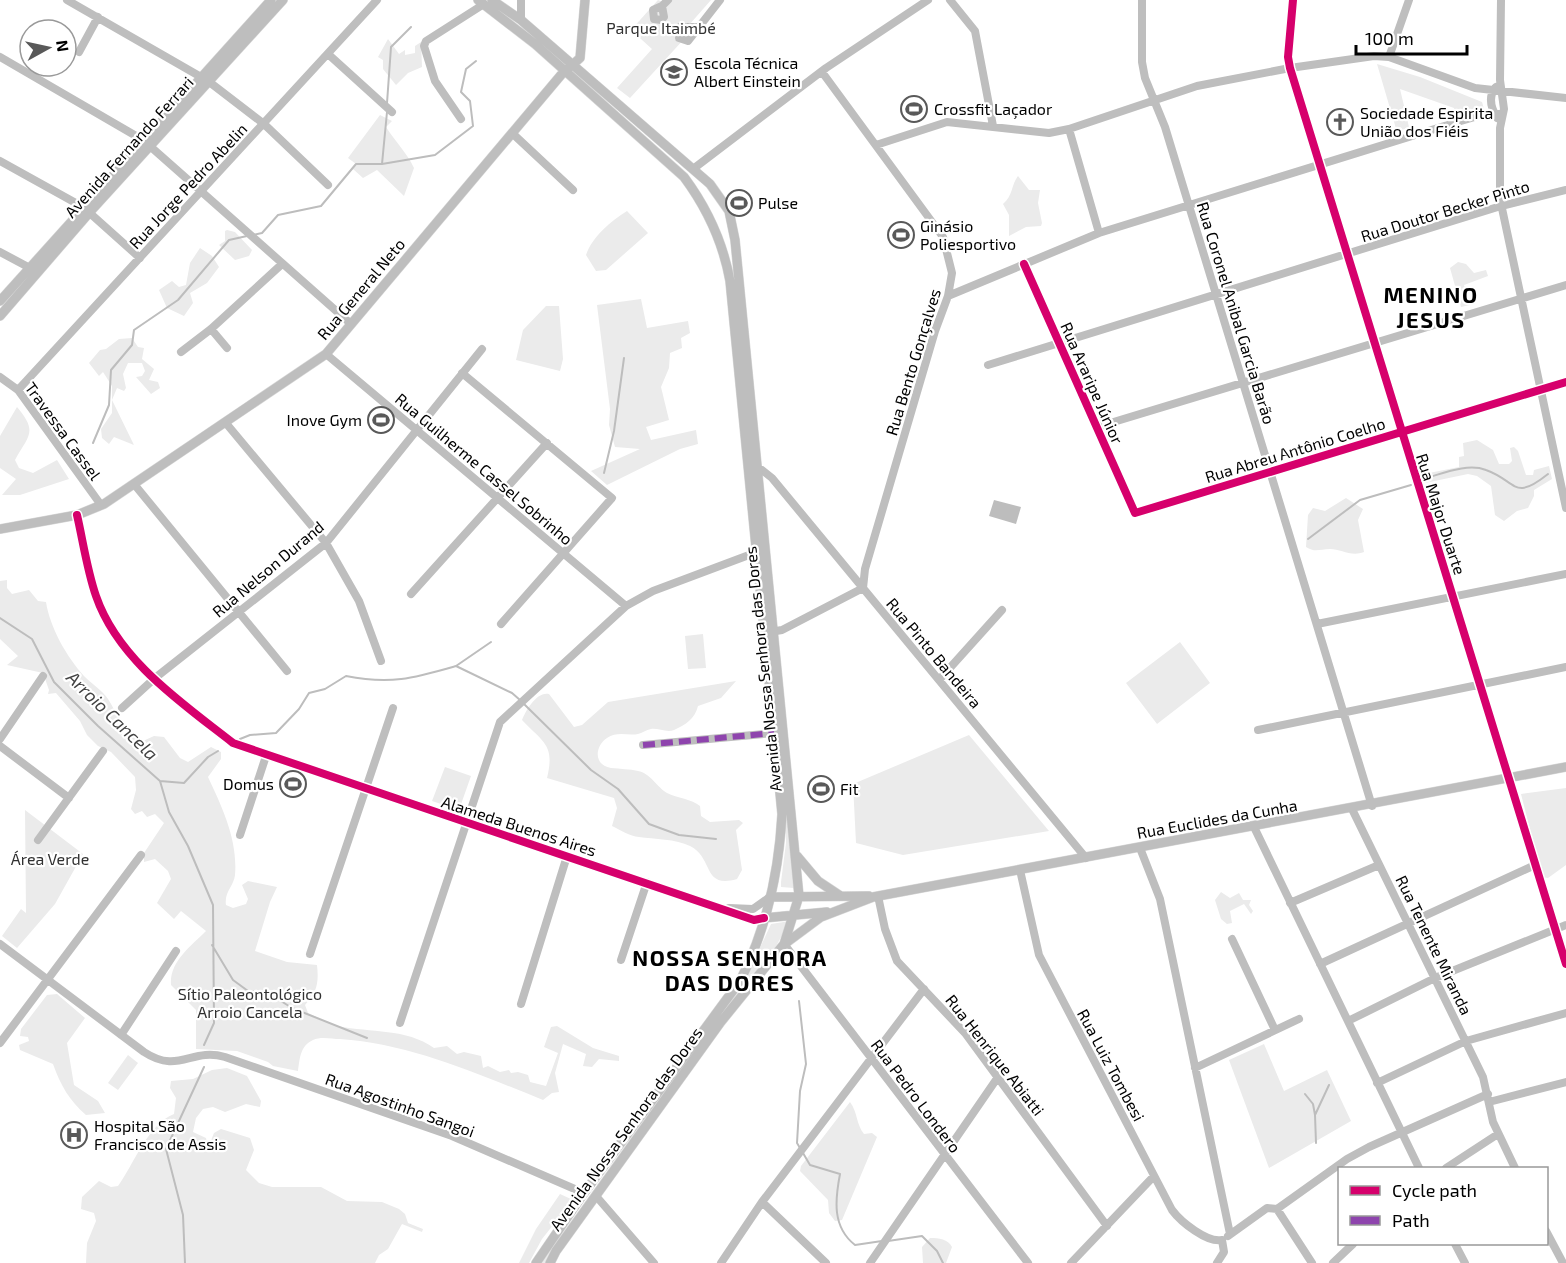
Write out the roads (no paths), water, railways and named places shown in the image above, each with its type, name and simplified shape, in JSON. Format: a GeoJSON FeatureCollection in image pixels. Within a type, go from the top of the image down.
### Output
{"type":"FeatureCollection","features":[{"type":"Feature","properties":{"kind":"main road","name":"Avenida Fernando Ferrari"},"geometry":{"type":"LineString","coordinates":[[0,301],[204,79],[271,0]]}},
{"type":"Feature","properties":{"kind":"main road","name":"Avenida Fernando Ferrari"},"geometry":{"type":"LineString","coordinates":[[204,79],[283,0]]}},
{"type":"Feature","properties":{"kind":"main road","name":"Rua General Neto"},"geometry":{"type":"LineString","coordinates":[[0,529],[77,515],[101,506],[326,354],[512,133],[580,57],[585,0]]}},
{"type":"Feature","properties":{"kind":"main road"},"geometry":{"type":"LineString","coordinates":[[485,1],[522,20],[569,67]]}},
{"type":"Feature","properties":{"kind":"main road"},"geometry":{"type":"LineString","coordinates":[[485,1],[569,67]]}},
{"type":"Feature","properties":{"kind":"main road","name":"Avenida Nossa Senhora das Dores"},"geometry":{"type":"LineString","coordinates":[[550,1263],[720,1023],[784,944],[795,915],[799,896],[754,469],[740,287],[729,211],[722,198],[693,170],[569,67]]}},
{"type":"Feature","properties":{"kind":"main road","name":"Avenida Nossa Senhora das Dores"},"geometry":{"type":"LineString","coordinates":[[536,1263],[584,1193],[733,992],[749,962],[770,897],[780,847],[782,814],[774,733],[770,632],[757,552],[754,469],[730,281],[723,249],[709,216],[684,177],[569,67]]}},
{"type":"Feature","properties":{"kind":"main road","name":"Avenida Fernando Ferrari"},"geometry":{"type":"LineString","coordinates":[[0,316],[86,210]]}},
{"type":"Feature","properties":{"kind":"main road"},"geometry":{"type":"LineString","coordinates":[[709,216],[729,211]]}},
{"type":"Feature","properties":{"kind":"main road","name":"Rua Euclides da Cunha"},"geometry":{"type":"LineString","coordinates":[[764,918],[832,911],[876,896],[1372,806],[1566,768]]}},
{"type":"Feature","properties":{"kind":"main road"},"geometry":{"type":"LineString","coordinates":[[796,856],[818,881],[840,895]]}},
{"type":"Feature","properties":{"kind":"main road","name":"Rua Euclides da Cunha"},"geometry":{"type":"LineString","coordinates":[[770,897],[876,896]]}},
{"type":"Feature","properties":{"kind":"main road","name":"Rua Euclides da Cunha"},"geometry":{"type":"LineString","coordinates":[[784,944],[832,911]]}},
{"type":"Feature","properties":{"kind":"street"},"geometry":{"type":"LineString","coordinates":[[67,0],[204,79],[264,124],[328,185]]}},
{"type":"Feature","properties":{"kind":"street","name":"Rua Jorge Pedro Abelin"},"geometry":{"type":"LineString","coordinates":[[18,390],[377,0]]}},
{"type":"Feature","properties":{"kind":"street"},"geometry":{"type":"LineString","coordinates":[[520,0],[522,20]]}},
{"type":"Feature","properties":{"kind":"street"},"geometry":{"type":"LineString","coordinates":[[697,27],[720,0]]}},
{"type":"Feature","properties":{"kind":"street"},"geometry":{"type":"LineString","coordinates":[[693,170],[822,72],[928,0]]}},
{"type":"Feature","properties":{"kind":"street"},"geometry":{"type":"LineString","coordinates":[[950,0],[975,31],[993,126]]}},
{"type":"Feature","properties":{"kind":"street","name":"Rua Coronel Anibal Garcia Barão"},"geometry":{"type":"LineString","coordinates":[[1142,0],[1144,78],[1189,205],[1346,713],[1372,806]]}},
{"type":"Feature","properties":{"kind":"street","name":"Rua Major Duarte"},"geometry":{"type":"LineString","coordinates":[[1293,0],[1288,57],[1290,68],[1566,963]]}},
{"type":"Feature","properties":{"kind":"street"},"geometry":{"type":"LineString","coordinates":[[1389,57],[1409,0]]}},
{"type":"Feature","properties":{"kind":"street"},"geometry":{"type":"LineString","coordinates":[[1501,0],[1500,80],[1498,90],[1491,96],[1500,128],[1501,206],[1566,508]]}},
{"type":"Feature","properties":{"kind":"street"},"geometry":{"type":"LineString","coordinates":[[461,119],[435,81],[424,46],[426,41],[485,1]]}},
{"type":"Feature","properties":{"kind":"street"},"geometry":{"type":"LineString","coordinates":[[79,52],[98,17]]}},
{"type":"Feature","properties":{"kind":"street"},"geometry":{"type":"LineString","coordinates":[[328,54],[392,112]]}},
{"type":"Feature","properties":{"kind":"street"},"geometry":{"type":"LineString","coordinates":[[876,146],[947,122],[1049,133],[1069,129],[1197,86],[1290,68],[1374,56],[1389,57],[1457,83],[1514,93],[1566,98]]}},
{"type":"Feature","properties":{"kind":"street"},"geometry":{"type":"LineString","coordinates":[[0,57],[146,143],[351,324]]}},
{"type":"Feature","properties":{"kind":"street","name":"Rua Bento Gonçalves"},"geometry":{"type":"LineString","coordinates":[[822,72],[943,237],[952,273],[948,296],[865,569],[863,588]]}},
{"type":"Feature","properties":{"kind":"street"},"geometry":{"type":"LineString","coordinates":[[1498,90],[1504,100]]}},
{"type":"Feature","properties":{"kind":"street"},"geometry":{"type":"LineString","coordinates":[[948,296],[1099,232],[1496,112],[1504,100],[1514,93]]}},
{"type":"Feature","properties":{"kind":"street"},"geometry":{"type":"LineString","coordinates":[[1069,129],[1099,232]]}},
{"type":"Feature","properties":{"kind":"street"},"geometry":{"type":"LineString","coordinates":[[512,133],[573,190]]}},
{"type":"Feature","properties":{"kind":"street"},"geometry":{"type":"LineString","coordinates":[[0,161],[86,210],[140,258]]}},
{"type":"Feature","properties":{"kind":"street","name":"Rua Doutor Becker Pinto"},"geometry":{"type":"LineString","coordinates":[[988,365],[1501,206],[1566,190]]}},
{"type":"Feature","properties":{"kind":"street"},"geometry":{"type":"LineString","coordinates":[[0,252],[30,268]]}},
{"type":"Feature","properties":{"kind":"street"},"geometry":{"type":"LineString","coordinates":[[181,352],[211,329],[282,264]]}},
{"type":"Feature","properties":{"kind":"street","name":"Rua Araripe Júnior"},"geometry":{"type":"LineString","coordinates":[[1024,264],[1135,513]]}},
{"type":"Feature","properties":{"kind":"street"},"geometry":{"type":"LineString","coordinates":[[1097,428],[1566,285]]}},
{"type":"Feature","properties":{"kind":"street"},"geometry":{"type":"LineString","coordinates":[[211,329],[227,348]]}},
{"type":"Feature","properties":{"kind":"street","name":"Rua Nelson Durand"},"geometry":{"type":"LineString","coordinates":[[122,708],[155,678],[326,543],[482,349]]}},
{"type":"Feature","properties":{"kind":"street","name":"Rua Guilherme Cassel Sobrinho"},"geometry":{"type":"LineString","coordinates":[[326,354],[626,606]]}},
{"type":"Feature","properties":{"kind":"street"},"geometry":{"type":"LineString","coordinates":[[462,373],[612,498],[501,624]]}},
{"type":"Feature","properties":{"kind":"street","name":"Travessa Cassel"},"geometry":{"type":"LineString","coordinates":[[0,377],[18,390],[101,506]]}},
{"type":"Feature","properties":{"kind":"street","name":"Rua Abreu Antônio Coelho"},"geometry":{"type":"LineString","coordinates":[[1135,513],[1566,382]]}},
{"type":"Feature","properties":{"kind":"street"},"geometry":{"type":"LineString","coordinates":[[225,422],[326,543],[359,601],[381,660]]}},
{"type":"Feature","properties":{"kind":"street"},"geometry":{"type":"LineString","coordinates":[[411,594],[547,443]]}},
{"type":"Feature","properties":{"kind":"street","name":"Rua Pinto Bandeira"},"geometry":{"type":"LineString","coordinates":[[754,469],[772,478],[1086,858]]}},
{"type":"Feature","properties":{"kind":"street"},"geometry":{"type":"LineString","coordinates":[[134,484],[287,672]]}},
{"type":"Feature","properties":{"kind":"street","name":"Alameda Buenos Aires"},"geometry":{"type":"LineString","coordinates":[[77,515],[96,596],[104,615],[123,645],[155,678],[233,743],[266,756],[722,907],[754,920],[764,918]]}},
{"type":"Feature","properties":{"kind":"street"},"geometry":{"type":"LineString","coordinates":[[400,1023],[496,728],[512,710],[626,606],[653,591],[757,552]]}},
{"type":"Feature","properties":{"kind":"street"},"geometry":{"type":"LineString","coordinates":[[1317,624],[1566,574]]}},
{"type":"Feature","properties":{"kind":"street"},"geometry":{"type":"LineString","coordinates":[[770,632],[782,630],[863,588]]}},
{"type":"Feature","properties":{"kind":"street"},"geometry":{"type":"LineString","coordinates":[[939,680],[1002,610]]}},
{"type":"Feature","properties":{"kind":"street"},"geometry":{"type":"LineString","coordinates":[[1258,730],[1566,667]]}},
{"type":"Feature","properties":{"kind":"street"},"geometry":{"type":"LineString","coordinates":[[0,739],[43,676]]}},
{"type":"Feature","properties":{"kind":"street"},"geometry":{"type":"LineString","coordinates":[[310,954],[393,708]]}},
{"type":"Feature","properties":{"kind":"street"},"geometry":{"type":"LineString","coordinates":[[643,745],[774,733]]}},
{"type":"Feature","properties":{"kind":"street"},"geometry":{"type":"LineString","coordinates":[[0,746],[69,798]]}},
{"type":"Feature","properties":{"kind":"street"},"geometry":{"type":"LineString","coordinates":[[38,840],[104,751]]}},
{"type":"Feature","properties":{"kind":"street"},"geometry":{"type":"LineString","coordinates":[[240,835],[266,756]]}},
{"type":"Feature","properties":{"kind":"street","name":"Rua Tenente Miranda"},"geometry":{"type":"LineString","coordinates":[[1352,809],[1483,1077],[1498,1134],[1514,1167]]}},
{"type":"Feature","properties":{"kind":"street"},"geometry":{"type":"LineString","coordinates":[[1254,827],[1419,1167]]}},
{"type":"Feature","properties":{"kind":"street"},"geometry":{"type":"LineString","coordinates":[[1140,848],[1160,899],[1230,1234]]}},
{"type":"Feature","properties":{"kind":"street"},"geometry":{"type":"LineString","coordinates":[[0,1043],[141,855]]}},
{"type":"Feature","properties":{"kind":"street"},"geometry":{"type":"LineString","coordinates":[[521,1004],[567,856]]}},
{"type":"Feature","properties":{"kind":"street"},"geometry":{"type":"LineString","coordinates":[[1290,903],[1379,865]]}},
{"type":"Feature","properties":{"kind":"street"},"geometry":{"type":"LineString","coordinates":[[1320,964],[1535,865]]}},
{"type":"Feature","properties":{"kind":"street","name":"Rua Luiz Tombesi"},"geometry":{"type":"LineString","coordinates":[[1020,870],[1039,954],[1154,1176],[1176,1215],[1204,1235],[1218,1241],[1222,1240]]}},
{"type":"Feature","properties":{"kind":"street"},"geometry":{"type":"LineString","coordinates":[[621,960],[647,882]]}},
{"type":"Feature","properties":{"kind":"street","name":"Rua Henrique Abiatti"},"geometry":{"type":"LineString","coordinates":[[876,896],[891,950],[904,970],[965,1033],[1107,1226]]}},
{"type":"Feature","properties":{"kind":"street","name":"Alameda Buenos Aires"},"geometry":{"type":"LineString","coordinates":[[722,907],[753,909],[770,897]]}},
{"type":"Feature","properties":{"kind":"street"},"geometry":{"type":"LineString","coordinates":[[1348,1021],[1435,978],[1566,925]]}},
{"type":"Feature","properties":{"kind":"street"},"geometry":{"type":"LineString","coordinates":[[1232,939],[1275,1030]]}},
{"type":"Feature","properties":{"kind":"street"},"geometry":{"type":"LineString","coordinates":[[0,944],[121,1035],[176,951]]}},
{"type":"Feature","properties":{"kind":"street","name":"Rua Pedro Londero"},"geometry":{"type":"LineString","coordinates":[[784,944],[1028,1263]]}},
{"type":"Feature","properties":{"kind":"street"},"geometry":{"type":"LineString","coordinates":[[721,1263],[762,1202],[924,989]]}},
{"type":"Feature","properties":{"kind":"street"},"geometry":{"type":"LineString","coordinates":[[1377,1083],[1466,1041],[1566,1013]]}},
{"type":"Feature","properties":{"kind":"street"},"geometry":{"type":"LineString","coordinates":[[1195,1068],[1299,1019]]}},
{"type":"Feature","properties":{"kind":"street","name":"Rua Agostinho Sangoi"},"geometry":{"type":"LineString","coordinates":[[121,1035],[153,1058],[165,1063],[204,1054],[225,1057],[452,1136],[584,1193]]}},
{"type":"Feature","properties":{"kind":"street"},"geometry":{"type":"LineString","coordinates":[[870,1263],[998,1077]]}},
{"type":"Feature","properties":{"kind":"street"},"geometry":{"type":"LineString","coordinates":[[1217,1263],[1224,1252],[1222,1240],[1267,1208],[1277,1209],[1347,1159],[1402,1132],[1488,1098],[1566,1082]]}},
{"type":"Feature","properties":{"kind":"street"},"geometry":{"type":"LineString","coordinates":[[1448,1167],[1498,1134]]}},
{"type":"Feature","properties":{"kind":"street"},"geometry":{"type":"LineString","coordinates":[[1071,1263],[1154,1176]]}},
{"type":"Feature","properties":{"kind":"street"},"geometry":{"type":"LineString","coordinates":[[596,1196],[654,1263]]}},
{"type":"Feature","properties":{"kind":"street"},"geometry":{"type":"LineString","coordinates":[[762,1202],[826,1263]]}},
{"type":"Feature","properties":{"kind":"street"},"geometry":{"type":"LineString","coordinates":[[1277,1209],[1312,1263]]}},
{"type":"Feature","properties":{"kind":"street"},"geometry":{"type":"LineString","coordinates":[[1548,1235],[1563,1263]]}},
{"type":"Feature","properties":{"kind":"street"},"geometry":{"type":"LineString","coordinates":[[1333,1263],[1352,1245]]}},
{"type":"Feature","properties":{"kind":"street"},"geometry":{"type":"LineString","coordinates":[[1456,1245],[1465,1263]]}},
{"type":"Feature","properties":{"kind":"waterway"},"geometry":{"type":"LineString","coordinates":[[387,103],[391,47],[411,27]]}},
{"type":"Feature","properties":{"kind":"waterway"},"geometry":{"type":"LineString","coordinates":[[382,164],[435,155],[473,126],[470,101],[461,92],[466,69],[476,61]]}},
{"type":"Feature","properties":{"kind":"waterway"},"geometry":{"type":"LineString","coordinates":[[253,235],[262,233],[278,215],[321,206],[356,164],[382,164],[387,112]]}},
{"type":"Feature","properties":{"kind":"waterway"},"geometry":{"type":"LineString","coordinates":[[93,443],[109,405],[111,370],[132,345],[134,330],[178,300],[229,240],[247,236]]}},
{"type":"Feature","properties":{"kind":"waterway"},"geometry":{"type":"LineString","coordinates":[[604,473],[614,431],[624,358]]}},
{"type":"Feature","properties":{"kind":"waterway"},"geometry":{"type":"LineString","coordinates":[[1426,478],[1456,470],[1479,468],[1496,474],[1521,488],[1528,487],[1548,474]]}},
{"type":"Feature","properties":{"kind":"waterway"},"geometry":{"type":"LineString","coordinates":[[1308,539],[1360,500],[1411,485]]}},
{"type":"Feature","properties":{"kind":"waterway","name":"Arroio Cancela"},"geometry":{"type":"LineString","coordinates":[[0,618],[32,639],[54,682],[98,726],[160,781]]}},
{"type":"Feature","properties":{"kind":"waterway"},"geometry":{"type":"LineString","coordinates":[[456,666],[491,642]]}},
{"type":"Feature","properties":{"kind":"waterway"},"geometry":{"type":"LineString","coordinates":[[240,739],[250,735],[276,733],[299,709],[309,693],[325,689],[346,676],[376,680],[402,679],[456,666],[512,693],[520,700]]}},
{"type":"Feature","properties":{"kind":"waterway"},"geometry":{"type":"LineString","coordinates":[[524,704],[591,770],[618,789],[649,824],[679,835],[716,839]]}},
{"type":"Feature","properties":{"kind":"waterway"},"geometry":{"type":"LineString","coordinates":[[160,781],[184,783],[208,757],[218,751]]}},
{"type":"Feature","properties":{"kind":"waterway"},"geometry":{"type":"LineString","coordinates":[[160,781],[169,812],[188,846],[213,905],[214,1023],[204,1045]]}},
{"type":"Feature","properties":{"kind":"waterway"},"geometry":{"type":"LineString","coordinates":[[212,945],[233,980],[248,991],[265,991],[292,1008],[367,1038]]}},
{"type":"Feature","properties":{"kind":"waterway"},"geometry":{"type":"LineString","coordinates":[[799,1001],[806,1064],[800,1091],[797,1143],[800,1148]]}},
{"type":"Feature","properties":{"kind":"waterway"},"geometry":{"type":"LineString","coordinates":[[185,1263],[183,1215],[166,1149],[204,1067]]}},
{"type":"Feature","properties":{"kind":"waterway"},"geometry":{"type":"LineString","coordinates":[[1316,1143],[1315,1115],[1329,1085]]}},
{"type":"Feature","properties":{"kind":"waterway"},"geometry":{"type":"LineString","coordinates":[[1305,1094],[1313,1104],[1315,1115]]}},
{"type":"Feature","properties":{"kind":"waterway"},"geometry":{"type":"LineString","coordinates":[[803,1153],[810,1165],[840,1174],[837,1212],[842,1230],[848,1238],[855,1245],[882,1241]]}},
{"type":"Feature","properties":{"kind":"waterway"},"geometry":{"type":"LineString","coordinates":[[888,1241],[922,1236],[937,1251],[943,1263]]}},
{"type":"Feature","properties":{"kind":"place","name":"Escola Técnica Albert Einstein"},"geometry":{"type":"Point","coordinates":[674,72]}},
{"type":"Feature","properties":{"kind":"place","name":"Crossfit Laçador"},"geometry":{"type":"Point","coordinates":[914,109]}},
{"type":"Feature","properties":{"kind":"place","name":"Sociedade Espirita União dos Fiéis"},"geometry":{"type":"Point","coordinates":[1340,122]}},
{"type":"Feature","properties":{"kind":"place","name":"Pulse"},"geometry":{"type":"Point","coordinates":[739,203]}},
{"type":"Feature","properties":{"kind":"place","name":"Ginásio Poliesportivo"},"geometry":{"type":"Point","coordinates":[901,235]}},
{"type":"Feature","properties":{"kind":"place","name":"Inove Gym"},"geometry":{"type":"Point","coordinates":[381,420]}},
{"type":"Feature","properties":{"kind":"place","name":"Domus"},"geometry":{"type":"Point","coordinates":[293,784]}},
{"type":"Feature","properties":{"kind":"place","name":"Fit"},"geometry":{"type":"Point","coordinates":[821,789]}},
{"type":"Feature","properties":{"kind":"place","name":"Hospital São Francisco de Assis"},"geometry":{"type":"Point","coordinates":[74,1135]}},
{"type":"Feature","properties":{"kind":"district","name":"MENINO JESUS"},"geometry":{"type":"Point","coordinates":[1431,308]}},
{"type":"Feature","properties":{"kind":"district","name":"NOSSA SENHORA DAS DORES"},"geometry":{"type":"Point","coordinates":[730,970]}},
{"type":"Feature","properties":{"kind":"park label","name":"Parque Itaimbé"},"geometry":{"type":"Point","coordinates":[661,28]}},
{"type":"Feature","properties":{"kind":"park label","name":"Área Verde"},"geometry":{"type":"Point","coordinates":[50,859]}},
{"type":"Feature","properties":{"kind":"park label","name":"Sítio Paleontológico Arroio Cancela"},"geometry":{"type":"Point","coordinates":[250,1003]}}]}
